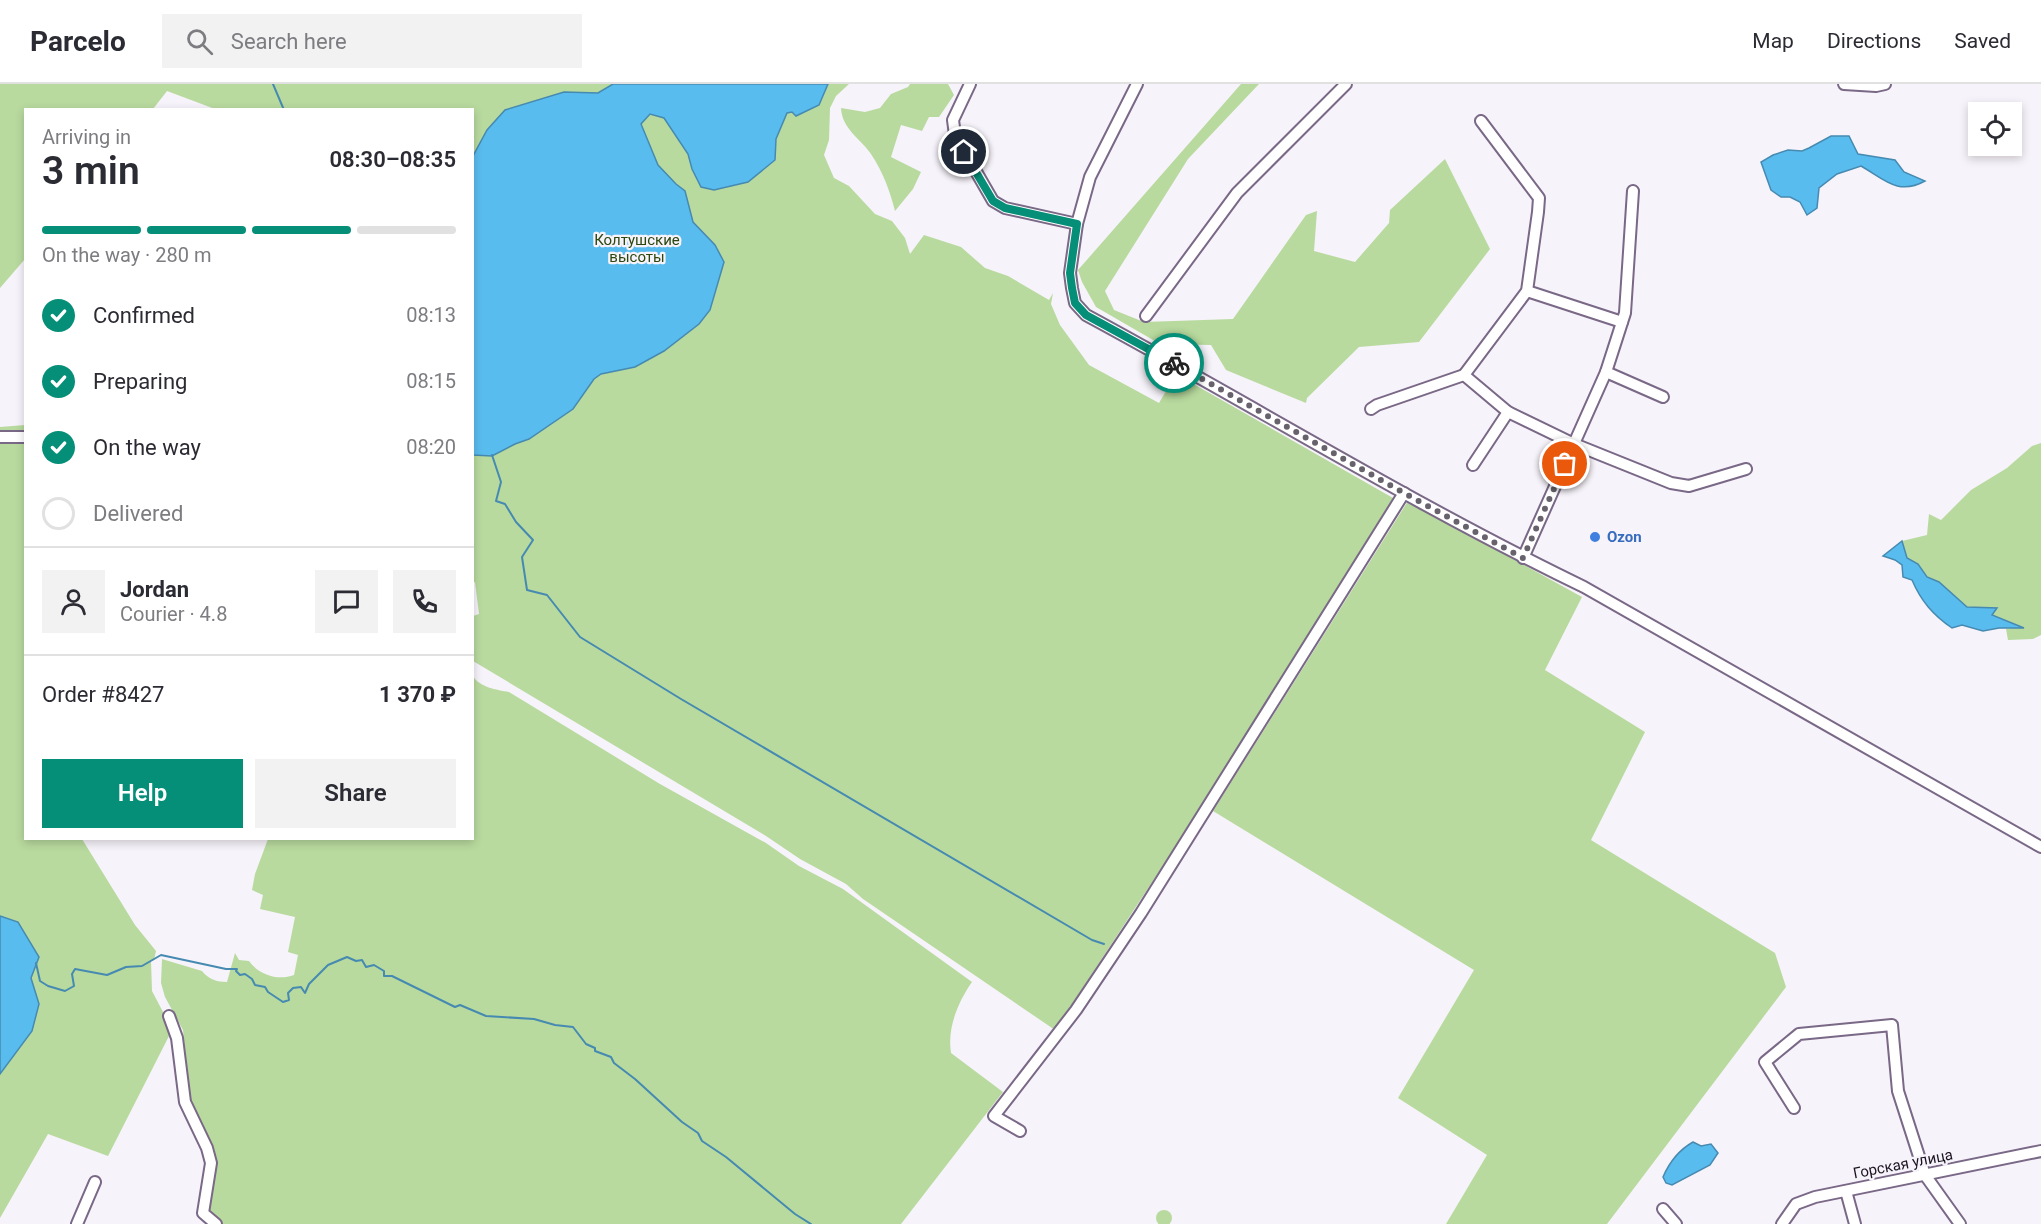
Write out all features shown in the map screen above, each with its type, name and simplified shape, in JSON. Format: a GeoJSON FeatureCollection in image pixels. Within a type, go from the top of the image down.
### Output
{"type":"FeatureCollection","features":[{"type":"Feature","properties":{"kind":"street"},"geometry":{"type":"LineString","coordinates":[[970,84],[953,120],[955,135],[993,201],[1005,208],[1077,224]]}},
{"type":"Feature","properties":{"kind":"street"},"geometry":{"type":"LineString","coordinates":[[1137,84],[1089,177],[1077,224],[1070,273],[1075,303],[1086,315],[1404,493],[1525,552],[2041,847]]}},
{"type":"Feature","properties":{"kind":"street"},"geometry":{"type":"LineString","coordinates":[[1146,316],[1237,193],[1346,84]]}},
{"type":"Feature","properties":{"kind":"street"},"geometry":{"type":"LineString","coordinates":[[1844,84],[1876,86],[1885,84]]}},
{"type":"Feature","properties":{"kind":"street"},"geometry":{"type":"LineString","coordinates":[[1371,409],[1464,375],[1527,291],[1539,198],[1481,121]]}},
{"type":"Feature","properties":{"kind":"street"},"geometry":{"type":"LineString","coordinates":[[1525,552],[1606,372],[1626,313],[1633,191]]}},
{"type":"Feature","properties":{"kind":"street"},"geometry":{"type":"LineString","coordinates":[[1527,291],[1622,322]]}},
{"type":"Feature","properties":{"kind":"street"},"geometry":{"type":"LineString","coordinates":[[1606,372],[1663,397]]}},
{"type":"Feature","properties":{"kind":"street"},"geometry":{"type":"LineString","coordinates":[[1464,375],[1508,412],[1574,444],[1680,485],[1689,486],[1746,469]]}},
{"type":"Feature","properties":{"kind":"street"},"geometry":{"type":"LineString","coordinates":[[1473,465],[1508,412]]}},
{"type":"Feature","properties":{"kind":"street"},"geometry":{"type":"LineString","coordinates":[[0,437],[24,436]]}},
{"type":"Feature","properties":{"kind":"street"},"geometry":{"type":"LineString","coordinates":[[1020,1131],[994,1116],[1076,1010],[1141,913],[1404,493]]}},
{"type":"Feature","properties":{"kind":"street"},"geometry":{"type":"LineString","coordinates":[[170,1016],[177,1038],[185,1102],[207,1148],[211,1163],[203,1213],[216,1224]]}},
{"type":"Feature","properties":{"kind":"street"},"geometry":{"type":"LineString","coordinates":[[1794,1107],[1765,1062],[1799,1034],[1892,1025],[1898,1091],[1925,1175],[1960,1224]]}},
{"type":"Feature","properties":{"kind":"street","name":"Горская улица"},"geometry":{"type":"LineString","coordinates":[[1782,1224],[1796,1204],[1815,1197],[2041,1151]]}},
{"type":"Feature","properties":{"kind":"street"},"geometry":{"type":"LineString","coordinates":[[77,1224],[95,1182]]}},
{"type":"Feature","properties":{"kind":"street"},"geometry":{"type":"LineString","coordinates":[[1846,1191],[1855,1224]]}},
{"type":"Feature","properties":{"kind":"street"},"geometry":{"type":"LineString","coordinates":[[1663,1209],[1676,1224]]}},
{"type":"Feature","properties":{"kind":"green space","name":"Колтушские высоты"},"geometry":{"type":"Polygon","coordinates":[[[0,84],[849,84],[836,96],[830,108],[829,140],[824,155],[834,178],[849,186],[875,214],[892,221],[905,238],[910,254],[924,235],[961,247],[985,268],[1008,276],[1049,300],[1053,293],[1051,304],[1060,325],[1089,365],[1159,403],[1176,374],[1393,498],[1208,797],[1055,1030],[863,899],[846,884],[800,859],[766,836],[474,662],[474,616],[479,614],[474,582],[474,108],[212,108],[167,91],[154,108],[24,108],[24,260],[0,288],[0,84]]]}},
{"type":"Feature","properties":{"kind":"green space"},"geometry":{"type":"Polygon","coordinates":[[[910,84],[948,84],[954,95],[939,117],[929,117],[922,131],[901,125],[891,157],[921,172],[913,189],[895,211],[879,168],[867,148],[848,128],[841,108],[865,112],[880,108],[891,94],[910,84]]]}},
{"type":"Feature","properties":{"kind":"green space"},"geometry":{"type":"Polygon","coordinates":[[[1241,84],[1259,84],[1188,159],[1105,291],[1114,310],[1144,322],[1233,319],[1306,215],[1317,211],[1314,251],[1355,262],[1389,223],[1390,210],[1445,159],[1490,249],[1419,342],[1359,347],[1307,398],[1306,403],[1226,370],[1211,345],[1160,344],[1096,307],[1078,270],[1241,84]]]}},
{"type":"Feature","properties":{"kind":"green space"},"geometry":{"type":"Polygon","coordinates":[[[24,425],[24,840],[83,840],[135,925],[156,951],[154,960],[151,961],[152,991],[163,1012],[170,1034],[108,1156],[48,1134],[0,1218],[0,427],[24,425]]]}},
{"type":"Feature","properties":{"kind":"green space"},"geometry":{"type":"Polygon","coordinates":[[[2041,443],[2041,635],[2033,639],[2008,640],[2006,629],[2022,627],[1992,615],[1996,609],[1967,607],[1939,582],[1927,577],[1918,564],[1907,558],[1902,541],[1927,535],[1929,514],[1941,520],[1971,490],[2007,468],[2032,446],[2041,443]]]}},
{"type":"Feature","properties":{"kind":"green space"},"geometry":{"type":"Polygon","coordinates":[[[1408,501],[1582,597],[1545,670],[1645,732],[1591,840],[1775,953],[1786,987],[1607,1224],[1446,1224],[1487,1155],[1398,1098],[1474,970],[1213,811],[1408,501]]]}},
{"type":"Feature","properties":{"kind":"green space"},"geometry":{"type":"Polygon","coordinates":[[[474,677],[484,685],[509,692],[660,784],[766,843],[799,866],[843,889],[972,982],[962,998],[952,1025],[951,1053],[1003,1092],[901,1224],[220,1224],[208,1212],[215,1162],[214,1148],[202,1128],[188,1094],[184,1073],[183,1030],[165,997],[161,983],[162,959],[202,971],[210,978],[223,982],[227,982],[235,953],[239,960],[249,961],[263,973],[275,977],[294,975],[298,955],[288,952],[295,917],[260,909],[263,895],[252,890],[255,874],[268,840],[474,840],[474,677]]]}},
{"type":"Feature","properties":{"kind":"green space"},"geometry":{"type":"Polygon","coordinates":[[[1164,1210],[1171,1215],[1171,1221],[1167,1225],[1161,1225],[1156,1218],[1164,1210]]]}},
{"type":"Feature","properties":{"kind":"water"},"geometry":{"type":"Polygon","coordinates":[[[613,84],[828,84],[819,105],[796,116],[792,112],[787,113],[776,139],[775,160],[748,182],[714,190],[701,187],[688,154],[664,118],[650,114],[641,124],[658,165],[685,191],[693,222],[715,245],[724,262],[710,310],[699,324],[664,351],[635,367],[601,374],[594,379],[573,409],[529,439],[492,456],[474,455],[474,154],[487,130],[505,110],[564,92],[598,93],[613,84]]]}},
{"type":"Feature","properties":{"kind":"water"},"geometry":{"type":"Polygon","coordinates":[[[1831,136],[1849,136],[1858,154],[1895,160],[1904,172],[1925,181],[1907,187],[1899,186],[1891,184],[1861,166],[1837,174],[1819,188],[1817,208],[1807,215],[1800,202],[1790,197],[1781,197],[1771,190],[1761,162],[1788,150],[1802,151],[1831,136]]]}},
{"type":"Feature","properties":{"kind":"water"},"geometry":{"type":"Polygon","coordinates":[[[1902,541],[1907,558],[1918,564],[1927,577],[1939,582],[1967,607],[1997,608],[1992,615],[2024,628],[1999,628],[1983,631],[1962,625],[1952,628],[1928,607],[1912,580],[1903,577],[1902,565],[1883,556],[1902,541]]]}},
{"type":"Feature","properties":{"kind":"water"},"geometry":{"type":"Polygon","coordinates":[[[0,916],[18,922],[39,957],[31,978],[39,1004],[32,1031],[0,1074],[0,916]]]}},
{"type":"Feature","properties":{"kind":"water"},"geometry":{"type":"Polygon","coordinates":[[[1693,1142],[1701,1146],[1711,1144],[1718,1153],[1710,1165],[1672,1185],[1666,1183],[1663,1177],[1671,1162],[1693,1142]]]}},
{"type":"Feature","properties":{"kind":"waterway"},"geometry":{"type":"LineString","coordinates":[[273,84],[283,108]]}},
{"type":"Feature","properties":{"kind":"waterway"},"geometry":{"type":"LineString","coordinates":[[492,455],[501,482],[496,501],[505,504],[516,522],[533,540],[522,557],[527,590],[547,595],[580,637],[681,699],[1092,940],[1104,944]]}},
{"type":"Feature","properties":{"kind":"waterway"},"geometry":{"type":"LineString","coordinates":[[36,963],[40,981],[65,991],[74,986],[72,974],[75,969],[107,975],[126,967],[142,966],[161,955],[226,969],[237,969],[240,975],[245,974],[252,979],[255,985],[265,987],[268,992],[283,1002],[289,1000],[288,993],[293,988],[301,987],[305,993],[309,984],[328,965],[347,957],[356,961],[362,960],[366,967],[374,965],[384,971],[384,976],[392,976],[455,1007],[460,1005],[486,1016],[534,1019],[573,1027],[586,1044],[595,1048],[595,1051],[611,1057],[614,1063],[698,1133],[702,1141],[726,1157],[795,1214],[811,1224]]}},
{"type":"Feature","properties":{"kind":"way so far"},"geometry":{"type":"LineString","coordinates":[[1174,363],[1523,558],[1565,464]]}},
{"type":"Feature","properties":{"kind":"place","name":"Ozon"},"geometry":{"type":"Point","coordinates":[1595,537]}},
{"type":"Feature","properties":{"kind":"route"},"geometry":{"type":"LineString","coordinates":[[964,152],[993,201],[1005,208],[1077,224],[1070,273],[1075,303],[1086,315],[1174,363]]}}]}
